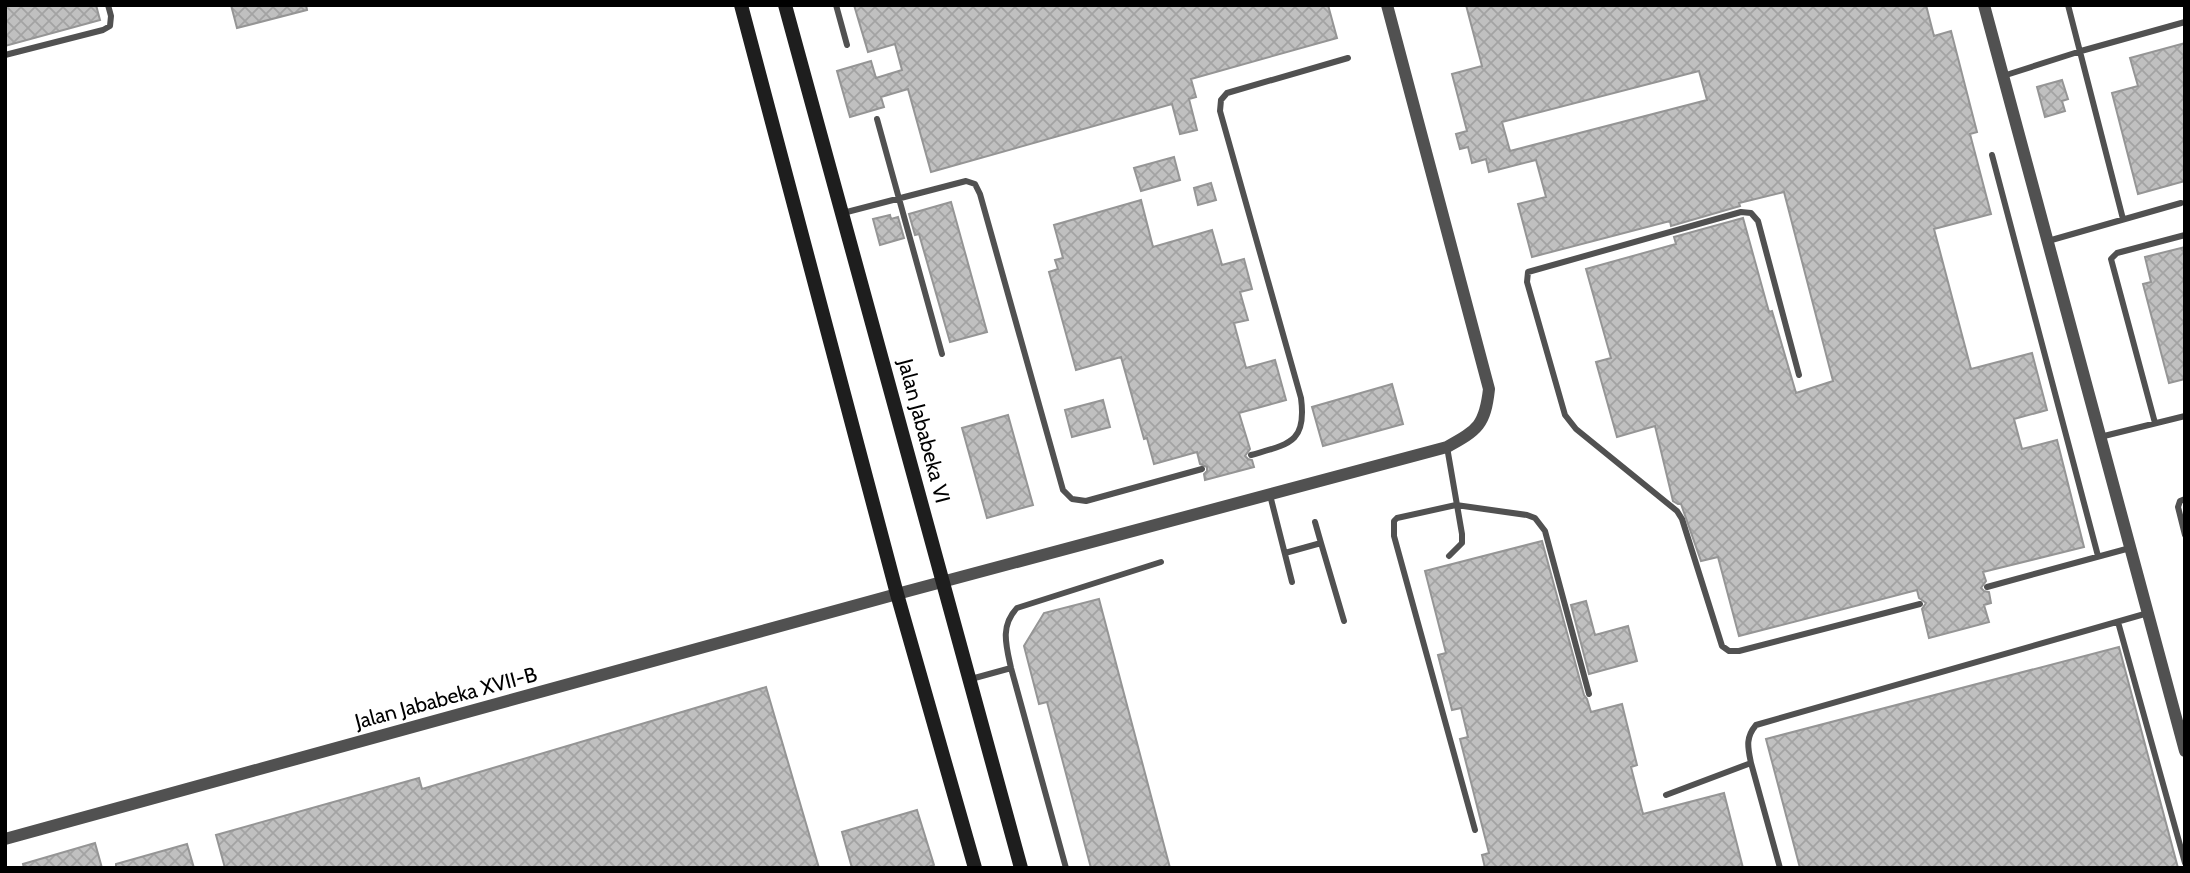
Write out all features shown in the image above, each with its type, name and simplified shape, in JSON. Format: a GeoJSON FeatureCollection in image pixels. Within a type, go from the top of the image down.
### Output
{"type":"FeatureCollection","features":[{"type":"Feature","properties":{"kind":"street"},"geometry":{"type":"LineString","coordinates":[[741,5],[897,594],[975,868]]}},
{"type":"Feature","properties":{"kind":"street","name":"Jalan Jababeka VI"},"geometry":{"type":"LineString","coordinates":[[785,5],[1021,868]]}},
{"type":"Feature","properties":{"kind":"street","name":"Jalan Jababeka XVII-B"},"geometry":{"type":"LineString","coordinates":[[5,839],[897,594],[1447,447],[1471,434],[1481,424],[1487,411],[1489,389],[1387,5]]}},
{"type":"Feature","properties":{"kind":"street"},"geometry":{"type":"LineString","coordinates":[[1984,5],[2185,751]]}},
{"type":"Feature","properties":{"kind":"lane"},"geometry":{"type":"LineString","coordinates":[[5,55],[103,30],[110,26],[108,5]]}},
{"type":"Feature","properties":{"kind":"lane"},"geometry":{"type":"LineString","coordinates":[[836,5],[847,45]]}},
{"type":"Feature","properties":{"kind":"lane"},"geometry":{"type":"LineString","coordinates":[[2068,5],[2123,219]]}},
{"type":"Feature","properties":{"kind":"lane"},"geometry":{"type":"LineString","coordinates":[[2003,76],[2185,22]]}},
{"type":"Feature","properties":{"kind":"lane"},"geometry":{"type":"LineString","coordinates":[[1251,454],[1289,444],[1299,435],[1303,412],[1220,111],[1221,100],[1227,93],[1348,58]]}},
{"type":"Feature","properties":{"kind":"lane"},"geometry":{"type":"LineString","coordinates":[[877,119],[942,354]]}},
{"type":"Feature","properties":{"kind":"lane"},"geometry":{"type":"LineString","coordinates":[[1992,155],[2098,556]]}},
{"type":"Feature","properties":{"kind":"lane"},"geometry":{"type":"LineString","coordinates":[[843,214],[965,181],[975,184],[1063,490],[1072,499],[1086,501],[1202,469]]}},
{"type":"Feature","properties":{"kind":"lane"},"geometry":{"type":"LineString","coordinates":[[2048,241],[2181,203]]}},
{"type":"Feature","properties":{"kind":"lane"},"geometry":{"type":"LineString","coordinates":[[1799,375],[1758,221],[1751,213],[1741,212],[1528,272],[1528,282],[1565,415],[1576,429],[1676,511],[1682,519],[1722,646],[1729,651],[1739,652],[1920,604]]}},
{"type":"Feature","properties":{"kind":"lane"},"geometry":{"type":"LineString","coordinates":[[2155,423],[2111,259],[2118,253],[2185,235]]}},
{"type":"Feature","properties":{"kind":"lane"},"geometry":{"type":"LineString","coordinates":[[2100,437],[2185,416]]}},
{"type":"Feature","properties":{"kind":"lane"},"geometry":{"type":"LineString","coordinates":[[1447,447],[1462,543],[1449,556]]}},
{"type":"Feature","properties":{"kind":"lane"},"geometry":{"type":"LineString","coordinates":[[1270,495],[1292,582]]}},
{"type":"Feature","properties":{"kind":"lane"},"geometry":{"type":"LineString","coordinates":[[2185,499],[2180,501],[2178,507],[2185,535]]}},
{"type":"Feature","properties":{"kind":"lane"},"geometry":{"type":"LineString","coordinates":[[1475,830],[1392,525],[1397,518],[1456,505],[1518,513],[1535,518],[1545,531],[1589,694]]}},
{"type":"Feature","properties":{"kind":"lane"},"geometry":{"type":"LineString","coordinates":[[1315,522],[1344,621]]}},
{"type":"Feature","properties":{"kind":"lane"},"geometry":{"type":"LineString","coordinates":[[1285,553],[1321,543]]}},
{"type":"Feature","properties":{"kind":"lane"},"geometry":{"type":"LineString","coordinates":[[1987,587],[2130,548]]}},
{"type":"Feature","properties":{"kind":"lane"},"geometry":{"type":"LineString","coordinates":[[1066,868],[1011,668],[1005,639],[1006,625],[1017,608],[1161,562]]}},
{"type":"Feature","properties":{"kind":"lane"},"geometry":{"type":"LineString","coordinates":[[1780,868],[1747,741],[1756,725],[2148,613]]}},
{"type":"Feature","properties":{"kind":"lane"},"geometry":{"type":"LineString","coordinates":[[2119,622],[2185,863]]}},
{"type":"Feature","properties":{"kind":"lane"},"geometry":{"type":"LineString","coordinates":[[969,679],[1011,668]]}},
{"type":"Feature","properties":{"kind":"lane"},"geometry":{"type":"LineString","coordinates":[[1666,795],[1751,763]]}},
{"type":"Feature","properties":{"kind":"building"},"geometry":{"type":"Polygon","coordinates":[[[5,5],[96,5],[100,20],[5,46],[5,5]]]}},
{"type":"Feature","properties":{"kind":"building"},"geometry":{"type":"Polygon","coordinates":[[[231,5],[306,5],[307,10],[237,28],[231,5]]]}},
{"type":"Feature","properties":{"kind":"building"},"geometry":{"type":"Polygon","coordinates":[[[854,5],[1328,5],[1337,38],[1191,79],[1196,97],[1189,99],[1197,130],[1180,134],[1172,104],[931,172],[908,89],[881,97],[884,107],[850,117],[837,71],[871,61],[876,78],[902,70],[895,44],[868,52],[854,5]]]}},
{"type":"Feature","properties":{"kind":"building"},"geometry":{"type":"Polygon","coordinates":[[[1466,5],[1926,5],[1934,36],[1951,31],[1977,132],[1970,134],[1991,214],[1934,229],[1971,369],[2032,353],[2047,410],[2014,419],[2022,449],[2057,440],[2084,547],[1983,572],[1986,581],[1981,588],[1989,592],[1991,603],[1984,605],[1989,622],[1929,638],[1922,609],[1926,603],[1919,598],[1917,590],[1739,636],[1718,557],[1701,561],[1681,504],[1673,501],[1655,426],[1617,437],[1596,362],[1611,358],[1586,269],[1676,244],[1674,237],[1743,218],[1769,312],[1772,311],[1796,393],[1833,381],[1784,192],[1739,203],[1740,206],[1671,226],[1670,221],[1532,257],[1518,204],[1546,197],[1536,160],[1489,172],[1486,159],[1472,163],[1468,147],[1460,149],[1456,134],[1467,131],[1452,74],[1482,66],[1466,5]],[[1699,71],[1502,122],[1510,151],[1707,100],[1699,71]]]}},
{"type":"Feature","properties":{"kind":"building"},"geometry":{"type":"Polygon","coordinates":[[[2185,43],[2185,181],[2138,194],[2112,93],[2138,86],[2130,58],[2185,43]]]}},
{"type":"Feature","properties":{"kind":"building"},"geometry":{"type":"Polygon","coordinates":[[[2062,80],[2068,99],[2062,101],[2065,111],[2045,117],[2037,87],[2062,80]]]}},
{"type":"Feature","properties":{"kind":"building"},"geometry":{"type":"Polygon","coordinates":[[[1174,157],[1180,180],[1141,191],[1134,168],[1174,157]]]}},
{"type":"Feature","properties":{"kind":"building"},"geometry":{"type":"Polygon","coordinates":[[[1211,183],[1216,200],[1198,205],[1194,188],[1211,183]]]}},
{"type":"Feature","properties":{"kind":"building"},"geometry":{"type":"Polygon","coordinates":[[[1141,200],[1153,247],[1212,230],[1222,265],[1244,259],[1252,289],[1240,292],[1248,320],[1234,323],[1246,368],[1275,360],[1286,400],[1239,413],[1250,449],[1245,456],[1252,460],[1254,467],[1205,480],[1207,467],[1200,464],[1197,452],[1154,464],[1147,438],[1144,439],[1121,357],[1076,370],[1049,272],[1058,269],[1055,260],[1063,258],[1054,225],[1141,200]]]}},
{"type":"Feature","properties":{"kind":"building"},"geometry":{"type":"Polygon","coordinates":[[[951,202],[987,332],[950,342],[919,234],[915,235],[909,214],[951,202]]]}},
{"type":"Feature","properties":{"kind":"building"},"geometry":{"type":"Polygon","coordinates":[[[890,215],[891,219],[898,217],[904,238],[880,245],[873,219],[890,215]]]}},
{"type":"Feature","properties":{"kind":"building"},"geometry":{"type":"Polygon","coordinates":[[[2185,247],[2185,379],[2169,383],[2143,284],[2151,282],[2145,257],[2185,247]]]}},
{"type":"Feature","properties":{"kind":"building"},"geometry":{"type":"Polygon","coordinates":[[[1392,384],[1403,424],[1323,446],[1312,407],[1392,384]]]}},
{"type":"Feature","properties":{"kind":"building"},"geometry":{"type":"Polygon","coordinates":[[[1103,400],[1110,427],[1072,437],[1065,410],[1103,400]]]}},
{"type":"Feature","properties":{"kind":"building"},"geometry":{"type":"Polygon","coordinates":[[[1008,415],[1033,505],[987,518],[962,428],[1008,415]]]}},
{"type":"Feature","properties":{"kind":"building"},"geometry":{"type":"Polygon","coordinates":[[[1542,541],[1591,712],[1622,704],[1637,765],[1631,767],[1643,814],[1724,793],[1743,868],[1485,868],[1482,855],[1489,853],[1460,739],[1468,737],[1461,708],[1452,710],[1438,655],[1446,653],[1425,571],[1542,541]]]}},
{"type":"Feature","properties":{"kind":"building"},"geometry":{"type":"Polygon","coordinates":[[[1099,599],[1170,868],[1091,868],[1047,702],[1039,704],[1024,646],[1044,613],[1099,599]]]}},
{"type":"Feature","properties":{"kind":"building"},"geometry":{"type":"Polygon","coordinates":[[[1586,601],[1595,635],[1628,626],[1637,661],[1589,674],[1571,605],[1586,601]]]}},
{"type":"Feature","properties":{"kind":"building"},"geometry":{"type":"Polygon","coordinates":[[[2119,647],[2178,868],[1800,868],[1766,739],[2119,647]]]}},
{"type":"Feature","properties":{"kind":"building"},"geometry":{"type":"Polygon","coordinates":[[[766,687],[819,868],[225,868],[216,835],[419,778],[422,789],[766,687]]]}},
{"type":"Feature","properties":{"kind":"building"},"geometry":{"type":"Polygon","coordinates":[[[917,810],[934,865],[926,868],[852,868],[842,832],[917,810]]]}},
{"type":"Feature","properties":{"kind":"building"},"geometry":{"type":"Polygon","coordinates":[[[95,843],[102,868],[24,868],[23,864],[95,843]]]}},
{"type":"Feature","properties":{"kind":"building"},"geometry":{"type":"Polygon","coordinates":[[[187,844],[194,868],[116,868],[116,864],[187,844]]]}}]}
